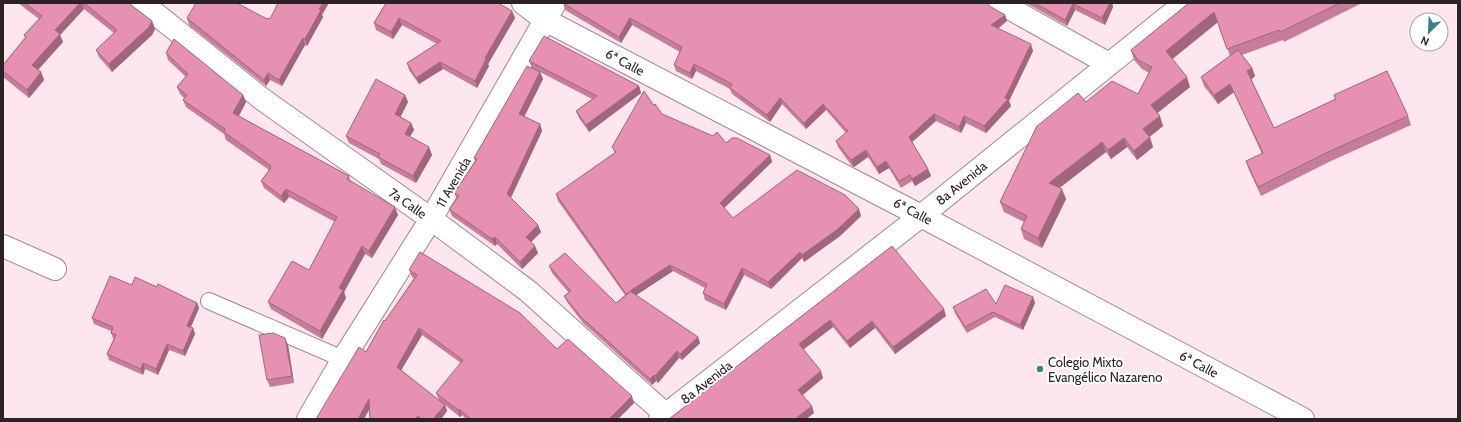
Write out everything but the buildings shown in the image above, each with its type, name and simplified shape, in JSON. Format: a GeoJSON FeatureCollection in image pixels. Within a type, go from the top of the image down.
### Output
{"type":"FeatureCollection","features":[{"type":"Feature","properties":{"kind":"street","name":"7a Calle"},"geometry":{"type":"LineString","coordinates":[[142,3],[262,99],[528,291],[662,417]]}},
{"type":"Feature","properties":{"kind":"street","name":"6ª Calle"},"geometry":{"type":"LineString","coordinates":[[523,3],[550,11],[921,216],[1303,419]]}},
{"type":"Feature","properties":{"kind":"street"},"geometry":{"type":"LineString","coordinates":[[1000,3],[1109,64]]}},
{"type":"Feature","properties":{"kind":"street","name":"8a Avenida"},"geometry":{"type":"LineString","coordinates":[[662,417],[921,216],[1185,3]]}},
{"type":"Feature","properties":{"kind":"street","name":"11 Avenida"},"geometry":{"type":"LineString","coordinates":[[308,419],[343,359],[431,220],[550,11]]}},
{"type":"Feature","properties":{"kind":"street"},"geometry":{"type":"LineString","coordinates":[[3,246],[55,269]]}},
{"type":"Feature","properties":{"kind":"street"},"geometry":{"type":"LineString","coordinates":[[209,301],[343,359]]}},
{"type":"Feature","properties":{"kind":"place","name":"Colegio Mixto Evangélico Nazareno"},"geometry":{"type":"Point","coordinates":[1040,369]}}]}
